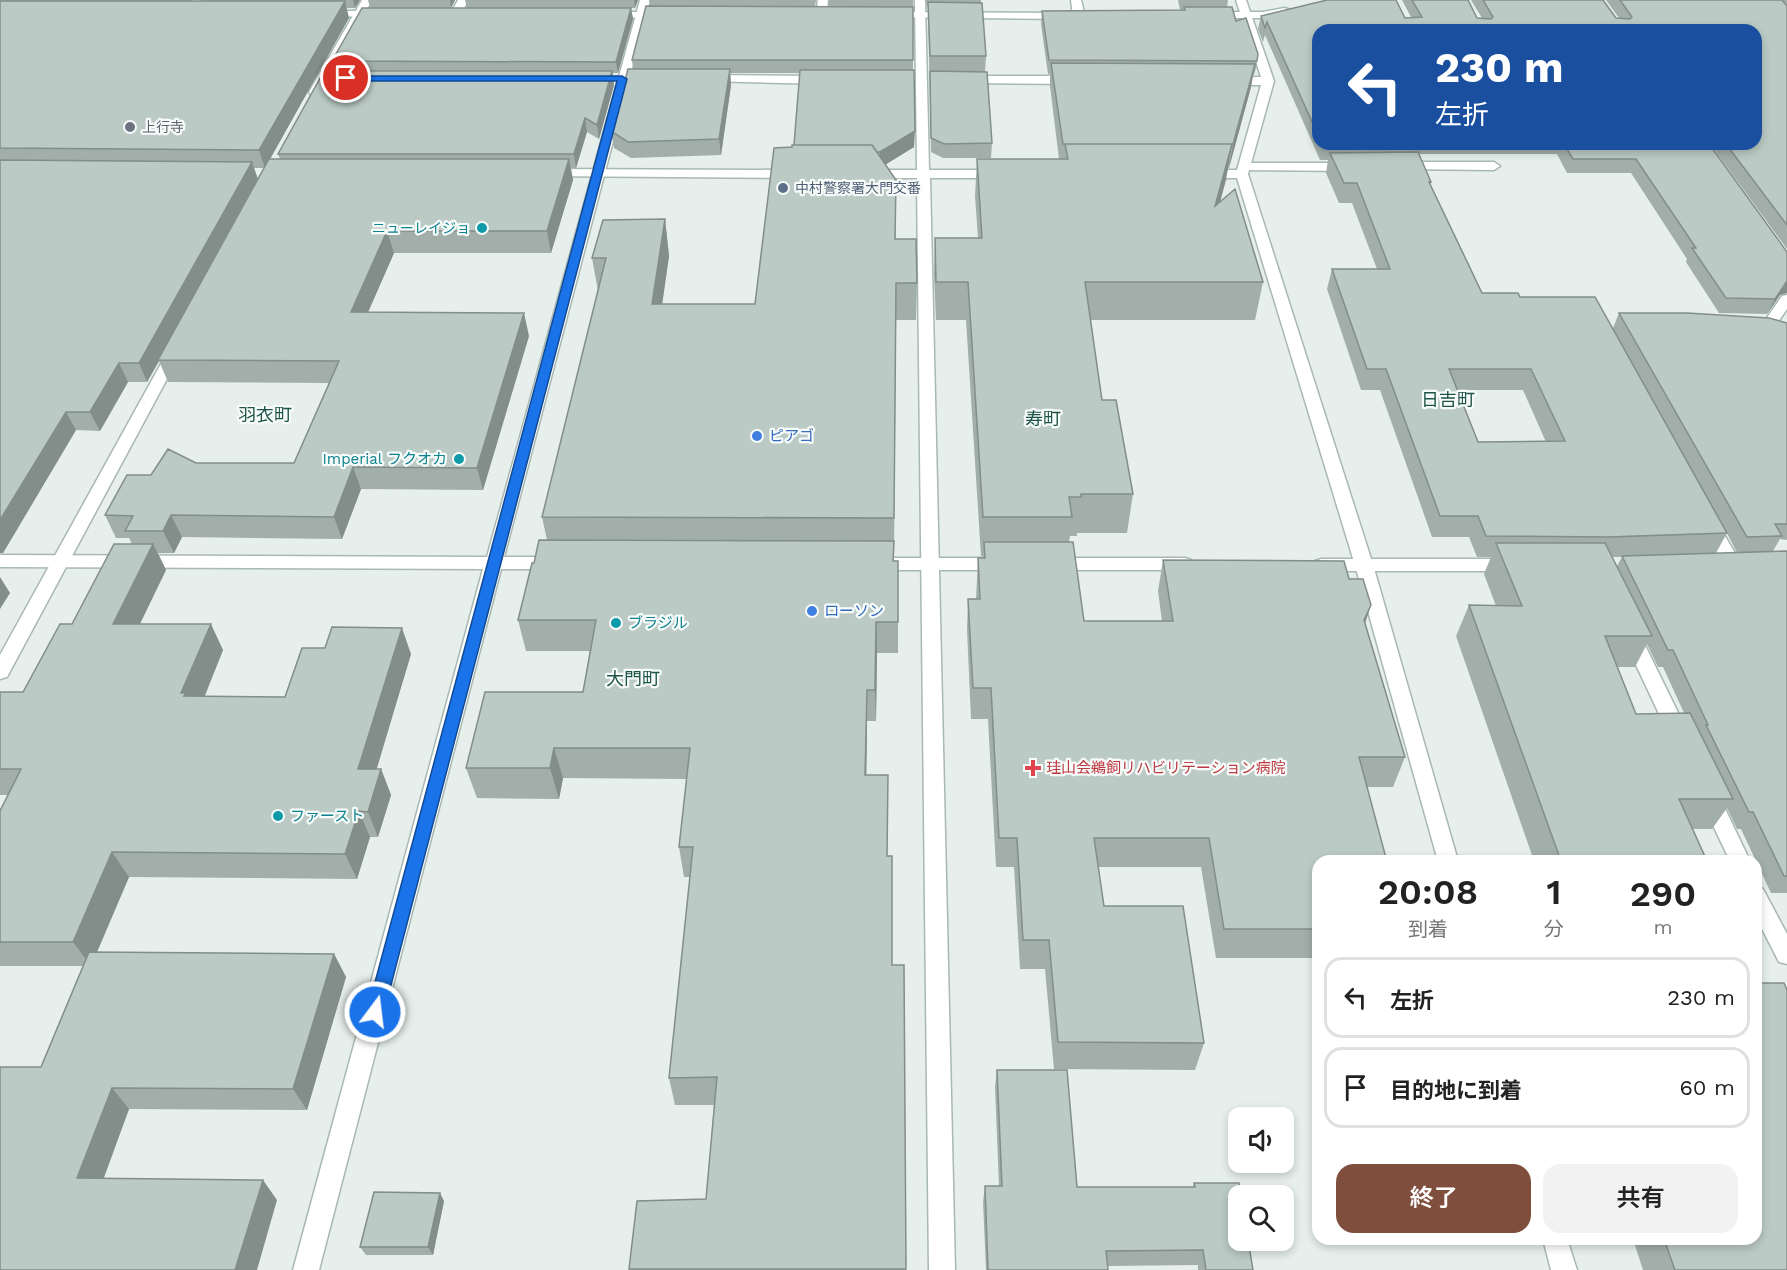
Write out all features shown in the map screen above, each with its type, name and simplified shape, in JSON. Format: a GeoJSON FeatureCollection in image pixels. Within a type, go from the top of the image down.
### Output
{"type":"FeatureCollection","features":[{"type":"Feature","properties":{"kind":"street"},"geometry":{"type":"LineString","coordinates":[[310,101],[329,78],[367,0]]}},
{"type":"Feature","properties":{"kind":"street"},"geometry":{"type":"LineString","coordinates":[[457,13],[463,0]]}},
{"type":"Feature","properties":{"kind":"street"},"geometry":{"type":"LineString","coordinates":[[821,15],[823,0]]}},
{"type":"Feature","properties":{"kind":"street"},"geometry":{"type":"LineString","coordinates":[[876,15],[920,8],[1085,16],[1076,0]]}},
{"type":"Feature","properties":{"kind":"street"},"geometry":{"type":"LineString","coordinates":[[306,1270],[622,79],[643,8]]}},
{"type":"Feature","properties":{"kind":"street"},"geometry":{"type":"LineString","coordinates":[[595,15],[643,8],[675,15]]}},
{"type":"Feature","properties":{"kind":"street"},"geometry":{"type":"LineString","coordinates":[[920,8],[920,80],[925,174],[942,1270]]}},
{"type":"Feature","properties":{"kind":"street"},"geometry":{"type":"LineString","coordinates":[[1198,15],[1244,8],[1263,15],[1294,9]]}},
{"type":"Feature","properties":{"kind":"street"},"geometry":{"type":"LineString","coordinates":[[1244,8],[1268,81],[1243,171],[1364,565],[1446,855]]}},
{"type":"Feature","properties":{"kind":"street"},"geometry":{"type":"LineString","coordinates":[[315,14],[392,14]]}},
{"type":"Feature","properties":{"kind":"street"},"geometry":{"type":"LineString","coordinates":[[700,79],[838,80]]}},
{"type":"Feature","properties":{"kind":"street"},"geometry":{"type":"LineString","coordinates":[[953,80],[1091,80]]}},
{"type":"Feature","properties":{"kind":"street"},"geometry":{"type":"LineString","coordinates":[[1209,81],[1268,81]]}},
{"type":"Feature","properties":{"kind":"street"},"geometry":{"type":"LineString","coordinates":[[1387,166],[1494,166]]}},
{"type":"Feature","properties":{"kind":"street"},"geometry":{"type":"LineString","coordinates":[[1184,174],[1363,167]]}},
{"type":"Feature","properties":{"kind":"street"},"geometry":{"type":"LineString","coordinates":[[538,173],[811,174]]}},
{"type":"Feature","properties":{"kind":"street"},"geometry":{"type":"LineString","coordinates":[[856,174],[1020,174]]}},
{"type":"Feature","properties":{"kind":"street"},"geometry":{"type":"LineString","coordinates":[[1787,298],[1765,322],[1787,327]]}},
{"type":"Feature","properties":{"kind":"street"},"geometry":{"type":"LineString","coordinates":[[0,672],[181,341]]}},
{"type":"Feature","properties":{"kind":"street"},"geometry":{"type":"LineString","coordinates":[[1702,510],[1731,562]]}},
{"type":"Feature","properties":{"kind":"street"},"geometry":{"type":"LineString","coordinates":[[0,561],[577,563]]}},
{"type":"Feature","properties":{"kind":"street"},"geometry":{"type":"LineString","coordinates":[[1709,562],[1753,561]]}},
{"type":"Feature","properties":{"kind":"street"},"geometry":{"type":"LineString","coordinates":[[860,564],[1201,564]]}},
{"type":"Feature","properties":{"kind":"street"},"geometry":{"type":"LineString","coordinates":[[1306,565],[1528,566]]}},
{"type":"Feature","properties":{"kind":"street"},"geometry":{"type":"LineString","coordinates":[[1623,618],[1689,756]]}},
{"type":"Feature","properties":{"kind":"street"},"geometry":{"type":"LineString","coordinates":[[1700,777],[1737,855]]}},
{"type":"Feature","properties":{"kind":"street"},"geometry":{"type":"LineString","coordinates":[[1762,903],[1779,924],[1787,956]]}},
{"type":"Feature","properties":{"kind":"street"},"geometry":{"type":"LineString","coordinates":[[1557,1245],[1564,1270]]}},
{"type":"Feature","properties":{"kind":"building"},"geometry":{"type":"Polygon","coordinates":[[[1327,0],[1396,0],[1405,18],[1422,17],[1412,0],[1468,0],[1477,18],[1491,19],[1493,17],[1483,0],[1603,0],[1616,18],[1630,19],[1632,17],[1620,0],[1782,0],[1787,6],[1787,225],[1731,150],[1762,150],[1762,24],[1312,24],[1312,122],[1267,22],[1265,28],[1261,16],[1327,0]]]}},
{"type":"Feature","properties":{"kind":"building"},"geometry":{"type":"Polygon","coordinates":[[[0,1],[345,1],[259,150],[0,148],[0,1]]]}},
{"type":"Feature","properties":{"kind":"building"},"geometry":{"type":"Polygon","coordinates":[[[928,2],[982,3],[986,56],[930,56],[928,2]]]}},
{"type":"Feature","properties":{"kind":"building"},"geometry":{"type":"Polygon","coordinates":[[[646,6],[913,7],[913,60],[632,60],[646,6]]]}},
{"type":"Feature","properties":{"kind":"building"},"geometry":{"type":"Polygon","coordinates":[[[1184,7],[1232,7],[1236,21],[1246,18],[1258,54],[1257,61],[1049,60],[1042,11],[1185,10],[1184,7]]]}},
{"type":"Feature","properties":{"kind":"building"},"geometry":{"type":"Polygon","coordinates":[[[362,8],[631,8],[616,62],[332,61],[362,8]]]}},
{"type":"Feature","properties":{"kind":"building"},"geometry":{"type":"Polygon","coordinates":[[[1051,63],[1255,64],[1233,144],[1063,144],[1051,63]]]}},
{"type":"Feature","properties":{"kind":"building"},"geometry":{"type":"Polygon","coordinates":[[[628,69],[730,69],[719,139],[628,142],[611,131],[628,69]]]}},
{"type":"Feature","properties":{"kind":"building"},"geometry":{"type":"Polygon","coordinates":[[[800,70],[914,70],[915,131],[880,152],[877,152],[872,145],[794,145],[800,70]]]}},
{"type":"Feature","properties":{"kind":"building"},"geometry":{"type":"Polygon","coordinates":[[[324,71],[612,71],[597,125],[585,118],[574,154],[278,154],[324,71]]]}},
{"type":"Feature","properties":{"kind":"building"},"geometry":{"type":"Polygon","coordinates":[[[930,71],[987,72],[992,143],[944,144],[931,138],[930,71]]]}},
{"type":"Feature","properties":{"kind":"building"},"geometry":{"type":"Polygon","coordinates":[[[1065,144],[1232,144],[1215,206],[1235,189],[1263,282],[1085,282],[1102,400],[1116,400],[1133,494],[1081,494],[1081,497],[1069,497],[1072,517],[983,517],[968,282],[936,282],[935,238],[982,238],[977,159],[1068,159],[1065,144]]]}},
{"type":"Feature","properties":{"kind":"building"},"geometry":{"type":"Polygon","coordinates":[[[792,145],[872,145],[896,180],[895,239],[916,239],[917,283],[896,283],[894,518],[542,517],[606,258],[592,258],[603,220],[665,219],[652,304],[755,304],[774,148],[792,147],[792,145]]]}},
{"type":"Feature","properties":{"kind":"building"},"geometry":{"type":"Polygon","coordinates":[[[1568,150],[1713,150],[1787,252],[1787,281],[1775,299],[1726,298],[1692,248],[1696,248],[1636,159],[1573,159],[1568,150]]]}},
{"type":"Feature","properties":{"kind":"building"},"geometry":{"type":"Polygon","coordinates":[[[1418,152],[1431,182],[1429,182],[1482,293],[1518,293],[1520,297],[1595,297],[1727,533],[1608,537],[1486,536],[1478,516],[1440,516],[1386,369],[1367,369],[1332,269],[1390,269],[1357,183],[1344,183],[1330,153],[1418,152]],[[1449,369],[1478,442],[1565,441],[1531,369],[1449,369]]]}},
{"type":"Feature","properties":{"kind":"building"},"geometry":{"type":"Polygon","coordinates":[[[269,159],[569,159],[547,231],[387,231],[351,312],[524,313],[477,468],[353,467],[334,517],[171,515],[163,531],[125,531],[133,516],[105,515],[127,475],[151,475],[168,449],[196,463],[294,463],[339,361],[158,360],[269,159]]]}},
{"type":"Feature","properties":{"kind":"building"},"geometry":{"type":"Polygon","coordinates":[[[0,160],[252,162],[139,363],[119,363],[90,412],[66,412],[0,520],[0,160]]]}},
{"type":"Feature","properties":{"kind":"building"},"geometry":{"type":"Polygon","coordinates":[[[1619,313],[1687,313],[1769,318],[1787,323],[1787,524],[1775,524],[1782,536],[1747,537],[1619,313]]]}},
{"type":"Feature","properties":{"kind":"building"},"geometry":{"type":"Polygon","coordinates":[[[539,540],[894,541],[893,561],[898,561],[898,622],[876,622],[875,690],[867,690],[865,775],[888,775],[887,856],[892,856],[892,965],[904,965],[906,1269],[629,1269],[637,1201],[706,1199],[717,1077],[669,1078],[693,847],[679,847],[690,748],[554,748],[550,768],[466,768],[485,692],[583,692],[596,620],[518,620],[539,540]]]}},
{"type":"Feature","properties":{"kind":"building"},"geometry":{"type":"Polygon","coordinates":[[[984,542],[1073,542],[1084,621],[1173,621],[1163,560],[1344,561],[1349,579],[1363,579],[1371,605],[1364,620],[1405,757],[1359,757],[1385,855],[1312,855],[1312,929],[1224,929],[1209,838],[1094,838],[1104,906],[1183,906],[1204,1043],[1058,1042],[1049,940],[1023,940],[1017,838],[999,838],[991,688],[973,688],[968,599],[980,599],[978,558],[985,558],[984,542]]]}},
{"type":"Feature","properties":{"kind":"building"},"geometry":{"type":"Polygon","coordinates":[[[1496,543],[1605,543],[1652,636],[1605,636],[1636,714],[1690,713],[1733,799],[1679,799],[1704,855],[1559,855],[1469,605],[1522,606],[1496,543]]]}},
{"type":"Feature","properties":{"kind":"building"},"geometry":{"type":"Polygon","coordinates":[[[114,544],[153,544],[113,624],[211,624],[181,693],[186,693],[184,696],[285,697],[302,648],[325,648],[332,627],[402,628],[358,769],[381,769],[368,812],[359,811],[345,854],[112,852],[73,942],[0,942],[0,811],[21,769],[0,769],[0,692],[23,692],[60,624],[72,624],[114,544]]]}},
{"type":"Feature","properties":{"kind":"building"},"geometry":{"type":"Polygon","coordinates":[[[1787,551],[1787,876],[1784,876],[1753,812],[1749,812],[1706,725],[1708,725],[1673,650],[1668,650],[1622,556],[1787,551]]]}},
{"type":"Feature","properties":{"kind":"building"},"geometry":{"type":"Polygon","coordinates":[[[89,952],[334,954],[293,1089],[112,1088],[77,1178],[263,1180],[235,1270],[0,1270],[0,1067],[41,1067],[89,952]]]}},
{"type":"Feature","properties":{"kind":"building"},"geometry":{"type":"Polygon","coordinates":[[[1762,983],[1784,983],[1787,990],[1787,1270],[1675,1270],[1666,1245],[1762,1245],[1762,983]]]}},
{"type":"Feature","properties":{"kind":"building"},"geometry":{"type":"Polygon","coordinates":[[[997,1070],[1067,1070],[1077,1187],[1195,1187],[1194,1183],[1239,1183],[1239,1185],[1228,1185],[1228,1251],[1250,1251],[1253,1270],[1206,1270],[1203,1250],[1106,1251],[1108,1270],[988,1270],[985,1186],[1002,1186],[997,1070]]]}},
{"type":"Feature","properties":{"kind":"building"},"geometry":{"type":"Polygon","coordinates":[[[374,1192],[440,1193],[428,1247],[360,1247],[374,1192]]]}},
{"type":"Feature","properties":{"kind":"place","name":"上行寺"},"geometry":{"type":"Point","coordinates":[130,127]}},
{"type":"Feature","properties":{"kind":"place","name":"中村警察署大門交番"},"geometry":{"type":"Point","coordinates":[783,188]}},
{"type":"Feature","properties":{"kind":"place","name":"ニューレイジョ"},"geometry":{"type":"Point","coordinates":[482,228]}},
{"type":"Feature","properties":{"kind":"place","name":"ピアゴ"},"geometry":{"type":"Point","coordinates":[757,436]}},
{"type":"Feature","properties":{"kind":"place","name":"Imperial フクオカ"},"geometry":{"type":"Point","coordinates":[459,459]}},
{"type":"Feature","properties":{"kind":"place","name":"ローソン"},"geometry":{"type":"Point","coordinates":[812,611]}},
{"type":"Feature","properties":{"kind":"place","name":"ブラジル"},"geometry":{"type":"Point","coordinates":[616,623]}},
{"type":"Feature","properties":{"kind":"place","name":"珪山会鵜飼リハビリテーション病院"},"geometry":{"type":"Point","coordinates":[1033,768]}},
{"type":"Feature","properties":{"kind":"place","name":"ファースト"},"geometry":{"type":"Point","coordinates":[278,816]}},
{"type":"Feature","properties":{"kind":"district","name":"日吉町"},"geometry":{"type":"Point","coordinates":[1448,399]}},
{"type":"Feature","properties":{"kind":"district","name":"羽衣町"},"geometry":{"type":"Point","coordinates":[265,414]}},
{"type":"Feature","properties":{"kind":"district","name":"寿町"},"geometry":{"type":"Point","coordinates":[1043,418]}},
{"type":"Feature","properties":{"kind":"district","name":"大門町"},"geometry":{"type":"Point","coordinates":[633,678]}},
{"type":"Feature","properties":{"kind":"route"},"geometry":{"type":"LineString","coordinates":[[346,78],[622,79],[375,1012]]}}]}
